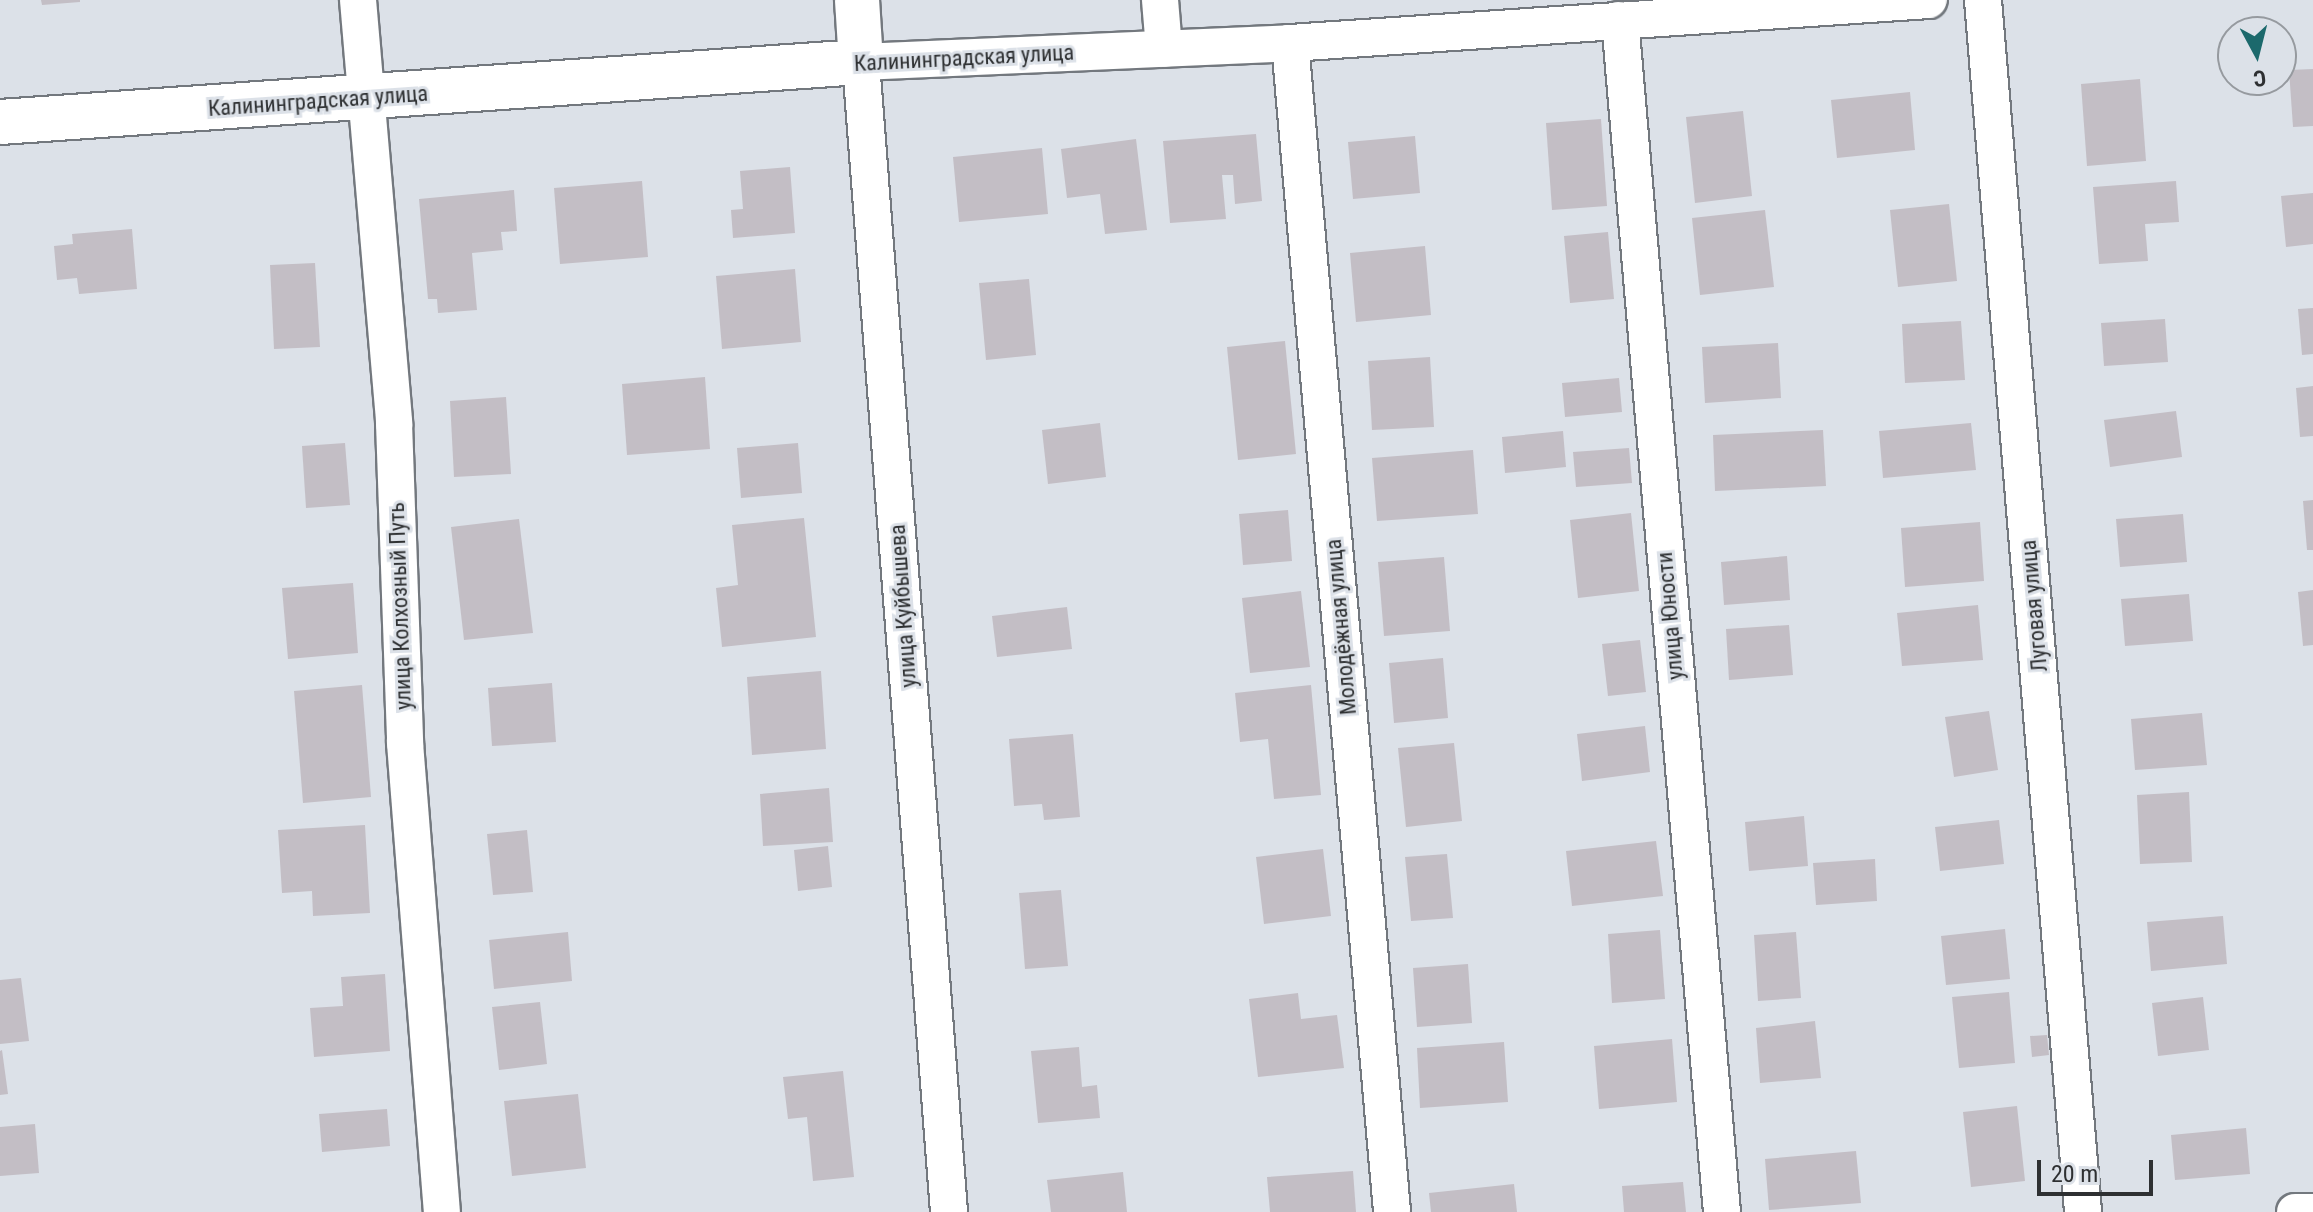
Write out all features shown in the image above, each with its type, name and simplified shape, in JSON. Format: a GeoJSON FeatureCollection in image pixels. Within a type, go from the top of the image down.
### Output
{"type":"FeatureCollection","features":[{"type":"Feature","properties":{"kind":"main road","name":"улица Куйбышева"},"geometry":{"type":"LineString","coordinates":[[857,0],[861,62]]}},
{"type":"Feature","properties":{"kind":"main road","name":"Калининградская улица"},"geometry":{"type":"LineString","coordinates":[[0,122],[861,62]]}},
{"type":"Feature","properties":{"kind":"street","name":"улица Колхозный Путь"},"geometry":{"type":"LineString","coordinates":[[358,0],[394,423],[405,743],[442,1212]]}},
{"type":"Feature","properties":{"kind":"street"},"geometry":{"type":"LineString","coordinates":[[1160,0],[1164,49]]}},
{"type":"Feature","properties":{"kind":"street","name":"Калининградская улица"},"geometry":{"type":"LineString","coordinates":[[861,62],[1290,43],[1929,0]]}},
{"type":"Feature","properties":{"kind":"street","name":"Луговая улица"},"geometry":{"type":"LineString","coordinates":[[1983,0],[2083,1212]]}},
{"type":"Feature","properties":{"kind":"street","name":"улица Юности"},"geometry":{"type":"LineString","coordinates":[[1620,20],[1722,1212]]}},
{"type":"Feature","properties":{"kind":"street","name":"Молодёжная улица"},"geometry":{"type":"LineString","coordinates":[[1290,43],[1392,1212]]}},
{"type":"Feature","properties":{"kind":"street","name":"улица Куйбышева"},"geometry":{"type":"LineString","coordinates":[[861,62],[949,1212]]}},
{"type":"Feature","properties":{"kind":"street"},"geometry":{"type":"LineString","coordinates":[[2295,1212],[2313,1212]]}},
{"type":"Feature","properties":{"kind":"building"},"geometry":{"type":"Polygon","coordinates":[[[41,0],[80,0],[80,2],[42,5],[41,0]]]}},
{"type":"Feature","properties":{"kind":"building"},"geometry":{"type":"Polygon","coordinates":[[[2313,69],[2313,126],[2293,127],[2291,96],[2297,96],[2297,70],[2313,69]]]}},
{"type":"Feature","properties":{"kind":"building"},"geometry":{"type":"Polygon","coordinates":[[[2140,79],[2146,161],[2087,166],[2081,84],[2140,79]]]}},
{"type":"Feature","properties":{"kind":"building"},"geometry":{"type":"Polygon","coordinates":[[[1910,92],[1915,150],[1837,158],[1831,100],[1910,92]]]}},
{"type":"Feature","properties":{"kind":"building"},"geometry":{"type":"Polygon","coordinates":[[[1743,111],[1752,196],[1695,203],[1686,117],[1743,111]]]}},
{"type":"Feature","properties":{"kind":"building"},"geometry":{"type":"Polygon","coordinates":[[[1601,119],[1607,206],[1552,210],[1546,123],[1601,119]]]}},
{"type":"Feature","properties":{"kind":"building"},"geometry":{"type":"Polygon","coordinates":[[[1256,134],[1262,201],[1235,204],[1233,175],[1222,175],[1226,219],[1170,223],[1163,141],[1256,134]]]}},
{"type":"Feature","properties":{"kind":"building"},"geometry":{"type":"Polygon","coordinates":[[[1415,136],[1420,193],[1353,199],[1348,142],[1415,136]]]}},
{"type":"Feature","properties":{"kind":"building"},"geometry":{"type":"Polygon","coordinates":[[[1136,139],[1147,230],[1105,234],[1100,194],[1067,198],[1061,149],[1136,139]]]}},
{"type":"Feature","properties":{"kind":"building"},"geometry":{"type":"Polygon","coordinates":[[[1042,148],[1048,214],[959,222],[953,157],[1042,148]]]}},
{"type":"Feature","properties":{"kind":"building"},"geometry":{"type":"Polygon","coordinates":[[[790,167],[795,233],[733,238],[731,210],[743,209],[740,171],[790,167]]]}},
{"type":"Feature","properties":{"kind":"building"},"geometry":{"type":"Polygon","coordinates":[[[642,181],[648,257],[560,264],[554,188],[642,181]]]}},
{"type":"Feature","properties":{"kind":"building"},"geometry":{"type":"Polygon","coordinates":[[[2176,181],[2179,222],[2145,224],[2148,261],[2099,264],[2093,187],[2176,181]]]}},
{"type":"Feature","properties":{"kind":"building"},"geometry":{"type":"Polygon","coordinates":[[[514,190],[517,231],[501,232],[503,250],[472,253],[477,310],[438,313],[437,299],[428,299],[419,199],[514,190]]]}},
{"type":"Feature","properties":{"kind":"building"},"geometry":{"type":"Polygon","coordinates":[[[2313,193],[2313,244],[2286,247],[2281,196],[2313,193]]]}},
{"type":"Feature","properties":{"kind":"building"},"geometry":{"type":"Polygon","coordinates":[[[1949,204],[1957,281],[1898,287],[1890,210],[1949,204]]]}},
{"type":"Feature","properties":{"kind":"building"},"geometry":{"type":"Polygon","coordinates":[[[1765,210],[1774,287],[1700,295],[1692,218],[1765,210]]]}},
{"type":"Feature","properties":{"kind":"building"},"geometry":{"type":"Polygon","coordinates":[[[132,229],[137,289],[79,294],[77,278],[57,280],[54,246],[73,244],[72,234],[132,229]]]}},
{"type":"Feature","properties":{"kind":"building"},"geometry":{"type":"Polygon","coordinates":[[[1608,232],[1614,299],[1570,303],[1564,236],[1608,232]]]}},
{"type":"Feature","properties":{"kind":"building"},"geometry":{"type":"Polygon","coordinates":[[[1425,246],[1431,315],[1356,322],[1350,253],[1425,246]]]}},
{"type":"Feature","properties":{"kind":"building"},"geometry":{"type":"Polygon","coordinates":[[[315,263],[320,347],[274,349],[270,265],[315,263]]]}},
{"type":"Feature","properties":{"kind":"building"},"geometry":{"type":"Polygon","coordinates":[[[795,269],[801,342],[722,349],[716,276],[795,269]]]}},
{"type":"Feature","properties":{"kind":"building"},"geometry":{"type":"Polygon","coordinates":[[[1029,279],[1036,355],[986,360],[979,283],[1029,279]]]}},
{"type":"Feature","properties":{"kind":"building"},"geometry":{"type":"Polygon","coordinates":[[[2313,308],[2313,354],[2302,355],[2298,309],[2313,308]]]}},
{"type":"Feature","properties":{"kind":"building"},"geometry":{"type":"Polygon","coordinates":[[[2165,319],[2168,362],[2104,366],[2101,323],[2165,319]]]}},
{"type":"Feature","properties":{"kind":"building"},"geometry":{"type":"Polygon","coordinates":[[[1961,321],[1965,380],[1905,383],[1902,324],[1961,321]]]}},
{"type":"Feature","properties":{"kind":"building"},"geometry":{"type":"Polygon","coordinates":[[[1285,341],[1296,454],[1238,460],[1227,347],[1285,341]]]}},
{"type":"Feature","properties":{"kind":"building"},"geometry":{"type":"Polygon","coordinates":[[[1778,343],[1781,398],[1705,403],[1702,347],[1778,343]]]}},
{"type":"Feature","properties":{"kind":"building"},"geometry":{"type":"Polygon","coordinates":[[[1430,357],[1434,427],[1372,430],[1368,361],[1430,357]]]}},
{"type":"Feature","properties":{"kind":"building"},"geometry":{"type":"Polygon","coordinates":[[[705,377],[710,449],[627,455],[622,384],[705,377]]]}},
{"type":"Feature","properties":{"kind":"building"},"geometry":{"type":"Polygon","coordinates":[[[1619,378],[1622,412],[1565,417],[1562,383],[1619,378]]]}},
{"type":"Feature","properties":{"kind":"building"},"geometry":{"type":"Polygon","coordinates":[[[2313,386],[2313,436],[2300,437],[2296,388],[2313,386]]]}},
{"type":"Feature","properties":{"kind":"building"},"geometry":{"type":"Polygon","coordinates":[[[506,397],[511,474],[454,477],[450,401],[506,397]]]}},
{"type":"Feature","properties":{"kind":"building"},"geometry":{"type":"Polygon","coordinates":[[[2176,411],[2182,457],[2110,467],[2104,420],[2176,411]]]}},
{"type":"Feature","properties":{"kind":"building"},"geometry":{"type":"Polygon","coordinates":[[[1100,423],[1106,477],[1048,484],[1042,430],[1100,423]]]}},
{"type":"Feature","properties":{"kind":"building"},"geometry":{"type":"Polygon","coordinates":[[[1971,423],[1976,470],[1883,478],[1879,431],[1971,423]]]}},
{"type":"Feature","properties":{"kind":"building"},"geometry":{"type":"Polygon","coordinates":[[[1823,430],[1826,486],[1715,491],[1713,435],[1823,430]]]}},
{"type":"Feature","properties":{"kind":"building"},"geometry":{"type":"Polygon","coordinates":[[[1563,431],[1566,467],[1505,473],[1502,437],[1563,431]]]}},
{"type":"Feature","properties":{"kind":"building"},"geometry":{"type":"Polygon","coordinates":[[[345,443],[350,505],[306,508],[302,446],[345,443]]]}},
{"type":"Feature","properties":{"kind":"building"},"geometry":{"type":"Polygon","coordinates":[[[798,443],[802,493],[741,498],[737,448],[798,443]]]}},
{"type":"Feature","properties":{"kind":"building"},"geometry":{"type":"Polygon","coordinates":[[[1629,448],[1632,483],[1576,487],[1573,452],[1629,448]]]}},
{"type":"Feature","properties":{"kind":"building"},"geometry":{"type":"Polygon","coordinates":[[[1473,450],[1478,514],[1377,521],[1372,458],[1473,450]]]}},
{"type":"Feature","properties":{"kind":"building"},"geometry":{"type":"Polygon","coordinates":[[[2313,500],[2313,550],[2307,550],[2303,501],[2313,500]]]}},
{"type":"Feature","properties":{"kind":"building"},"geometry":{"type":"Polygon","coordinates":[[[1288,510],[1292,561],[1243,565],[1239,514],[1288,510]]]}},
{"type":"Feature","properties":{"kind":"building"},"geometry":{"type":"Polygon","coordinates":[[[1631,513],[1639,591],[1578,598],[1570,520],[1631,513]]]}},
{"type":"Feature","properties":{"kind":"building"},"geometry":{"type":"Polygon","coordinates":[[[2183,514],[2187,562],[2120,567],[2116,519],[2183,514]]]}},
{"type":"Feature","properties":{"kind":"building"},"geometry":{"type":"Polygon","coordinates":[[[804,518],[816,637],[722,647],[716,588],[738,585],[732,525],[804,518]]]}},
{"type":"Feature","properties":{"kind":"building"},"geometry":{"type":"Polygon","coordinates":[[[519,519],[533,633],[464,640],[451,527],[519,519]]]}},
{"type":"Feature","properties":{"kind":"building"},"geometry":{"type":"Polygon","coordinates":[[[1980,522],[1984,581],[1905,587],[1901,528],[1980,522]]]}},
{"type":"Feature","properties":{"kind":"building"},"geometry":{"type":"Polygon","coordinates":[[[1787,556],[1790,600],[1724,605],[1721,562],[1787,556]]]}},
{"type":"Feature","properties":{"kind":"building"},"geometry":{"type":"Polygon","coordinates":[[[1444,557],[1450,631],[1384,636],[1378,562],[1444,557]]]}},
{"type":"Feature","properties":{"kind":"building"},"geometry":{"type":"Polygon","coordinates":[[[353,583],[358,653],[288,659],[282,588],[353,583]]]}},
{"type":"Feature","properties":{"kind":"building"},"geometry":{"type":"Polygon","coordinates":[[[2313,590],[2313,645],[2303,646],[2298,592],[2313,590]]]}},
{"type":"Feature","properties":{"kind":"building"},"geometry":{"type":"Polygon","coordinates":[[[1301,591],[1310,667],[1250,673],[1242,598],[1301,591]]]}},
{"type":"Feature","properties":{"kind":"building"},"geometry":{"type":"Polygon","coordinates":[[[2189,594],[2193,641],[2125,646],[2121,599],[2189,594]]]}},
{"type":"Feature","properties":{"kind":"building"},"geometry":{"type":"Polygon","coordinates":[[[1978,605],[1983,660],[1902,666],[1897,613],[1978,605]]]}},
{"type":"Feature","properties":{"kind":"building"},"geometry":{"type":"Polygon","coordinates":[[[1067,607],[1072,649],[997,657],[992,616],[1067,607]]]}},
{"type":"Feature","properties":{"kind":"building"},"geometry":{"type":"Polygon","coordinates":[[[1789,625],[1793,675],[1729,680],[1726,629],[1789,625]]]}},
{"type":"Feature","properties":{"kind":"building"},"geometry":{"type":"Polygon","coordinates":[[[1640,640],[1646,692],[1608,696],[1602,644],[1640,640]]]}},
{"type":"Feature","properties":{"kind":"building"},"geometry":{"type":"Polygon","coordinates":[[[1443,658],[1448,718],[1394,723],[1389,663],[1443,658]]]}},
{"type":"Feature","properties":{"kind":"building"},"geometry":{"type":"Polygon","coordinates":[[[821,671],[826,749],[752,755],[747,677],[821,671]]]}},
{"type":"Feature","properties":{"kind":"building"},"geometry":{"type":"Polygon","coordinates":[[[552,683],[556,742],[492,746],[488,688],[552,683]]]}},
{"type":"Feature","properties":{"kind":"building"},"geometry":{"type":"Polygon","coordinates":[[[362,685],[371,797],[303,803],[294,691],[362,685]]]}},
{"type":"Feature","properties":{"kind":"building"},"geometry":{"type":"Polygon","coordinates":[[[1311,685],[1321,795],[1274,799],[1268,739],[1240,742],[1235,693],[1311,685]]]}},
{"type":"Feature","properties":{"kind":"building"},"geometry":{"type":"Polygon","coordinates":[[[1989,711],[1998,770],[1954,777],[1945,717],[1989,711]]]}},
{"type":"Feature","properties":{"kind":"building"},"geometry":{"type":"Polygon","coordinates":[[[2202,713],[2207,765],[2135,770],[2131,719],[2202,713]]]}},
{"type":"Feature","properties":{"kind":"building"},"geometry":{"type":"Polygon","coordinates":[[[1645,726],[1650,772],[1582,781],[1577,734],[1645,726]]]}},
{"type":"Feature","properties":{"kind":"building"},"geometry":{"type":"Polygon","coordinates":[[[1073,734],[1080,817],[1044,820],[1042,804],[1014,806],[1009,739],[1073,734]]]}},
{"type":"Feature","properties":{"kind":"building"},"geometry":{"type":"Polygon","coordinates":[[[1454,743],[1462,821],[1406,827],[1398,748],[1454,743]]]}},
{"type":"Feature","properties":{"kind":"building"},"geometry":{"type":"Polygon","coordinates":[[[829,788],[833,842],[763,846],[760,794],[829,788]]]}},
{"type":"Feature","properties":{"kind":"building"},"geometry":{"type":"Polygon","coordinates":[[[2189,792],[2192,862],[2140,864],[2137,795],[2189,792]]]}},
{"type":"Feature","properties":{"kind":"building"},"geometry":{"type":"Polygon","coordinates":[[[1804,816],[1808,866],[1749,871],[1745,822],[1804,816]]]}},
{"type":"Feature","properties":{"kind":"building"},"geometry":{"type":"Polygon","coordinates":[[[1999,820],[2004,864],[1940,871],[1935,827],[1999,820]]]}},
{"type":"Feature","properties":{"kind":"building"},"geometry":{"type":"Polygon","coordinates":[[[365,825],[370,913],[313,916],[312,891],[282,893],[278,830],[365,825]]]}},
{"type":"Feature","properties":{"kind":"building"},"geometry":{"type":"Polygon","coordinates":[[[527,830],[533,892],[493,895],[487,834],[527,830]]]}},
{"type":"Feature","properties":{"kind":"building"},"geometry":{"type":"Polygon","coordinates":[[[1656,841],[1663,896],[1572,906],[1566,851],[1656,841]]]}},
{"type":"Feature","properties":{"kind":"building"},"geometry":{"type":"Polygon","coordinates":[[[828,846],[832,887],[798,891],[794,850],[828,846]]]}},
{"type":"Feature","properties":{"kind":"building"},"geometry":{"type":"Polygon","coordinates":[[[1323,849],[1331,916],[1264,924],[1256,857],[1323,849]]]}},
{"type":"Feature","properties":{"kind":"building"},"geometry":{"type":"Polygon","coordinates":[[[1447,854],[1453,918],[1411,921],[1405,857],[1447,854]]]}},
{"type":"Feature","properties":{"kind":"building"},"geometry":{"type":"Polygon","coordinates":[[[1875,859],[1877,901],[1816,905],[1813,863],[1875,859]]]}},
{"type":"Feature","properties":{"kind":"building"},"geometry":{"type":"Polygon","coordinates":[[[1061,890],[1068,966],[1025,969],[1019,893],[1061,890]]]}},
{"type":"Feature","properties":{"kind":"building"},"geometry":{"type":"Polygon","coordinates":[[[2223,916],[2227,964],[2151,971],[2147,922],[2223,916]]]}},
{"type":"Feature","properties":{"kind":"building"},"geometry":{"type":"Polygon","coordinates":[[[2005,929],[2010,979],[1946,985],[1941,936],[2005,929]]]}},
{"type":"Feature","properties":{"kind":"building"},"geometry":{"type":"Polygon","coordinates":[[[1660,930],[1665,999],[1612,1003],[1608,934],[1660,930]]]}},
{"type":"Feature","properties":{"kind":"building"},"geometry":{"type":"Polygon","coordinates":[[[568,932],[572,981],[494,989],[489,940],[568,932]]]}},
{"type":"Feature","properties":{"kind":"building"},"geometry":{"type":"Polygon","coordinates":[[[1796,932],[1801,998],[1758,1001],[1754,935],[1796,932]]]}},
{"type":"Feature","properties":{"kind":"building"},"geometry":{"type":"Polygon","coordinates":[[[1468,964],[1472,1023],[1417,1027],[1413,968],[1468,964]]]}},
{"type":"Feature","properties":{"kind":"building"},"geometry":{"type":"Polygon","coordinates":[[[385,974],[390,1051],[314,1057],[310,1008],[343,1006],[341,977],[385,974]]]}},
{"type":"Feature","properties":{"kind":"building"},"geometry":{"type":"Polygon","coordinates":[[[21,978],[29,1041],[0,1044],[0,980],[21,978]]]}},
{"type":"Feature","properties":{"kind":"building"},"geometry":{"type":"Polygon","coordinates":[[[2009,992],[2015,1063],[1959,1068],[1952,997],[2009,992]]]}},
{"type":"Feature","properties":{"kind":"building"},"geometry":{"type":"Polygon","coordinates":[[[1298,993],[1301,1019],[1337,1015],[1344,1068],[1258,1077],[1249,999],[1298,993]]]}},
{"type":"Feature","properties":{"kind":"building"},"geometry":{"type":"Polygon","coordinates":[[[2203,997],[2209,1050],[2158,1056],[2152,1003],[2203,997]]]}},
{"type":"Feature","properties":{"kind":"building"},"geometry":{"type":"Polygon","coordinates":[[[540,1002],[547,1064],[499,1070],[492,1007],[540,1002]]]}},
{"type":"Feature","properties":{"kind":"building"},"geometry":{"type":"Polygon","coordinates":[[[1815,1021],[1821,1078],[1760,1083],[1756,1028],[1815,1021]]]}},
{"type":"Feature","properties":{"kind":"building"},"geometry":{"type":"Polygon","coordinates":[[[2047,1035],[2049,1055],[2032,1057],[2030,1036],[2047,1035]]]}},
{"type":"Feature","properties":{"kind":"building"},"geometry":{"type":"Polygon","coordinates":[[[1672,1039],[1677,1102],[1599,1109],[1594,1046],[1672,1039]]]}},
{"type":"Feature","properties":{"kind":"building"},"geometry":{"type":"Polygon","coordinates":[[[1504,1042],[1508,1102],[1420,1108],[1417,1048],[1504,1042]]]}},
{"type":"Feature","properties":{"kind":"building"},"geometry":{"type":"Polygon","coordinates":[[[1079,1047],[1082,1087],[1097,1085],[1100,1118],[1038,1123],[1031,1051],[1079,1047]]]}},
{"type":"Feature","properties":{"kind":"building"},"geometry":{"type":"Polygon","coordinates":[[[0,1051],[8,1094],[0,1095],[0,1051]]]}},
{"type":"Feature","properties":{"kind":"building"},"geometry":{"type":"Polygon","coordinates":[[[843,1071],[854,1177],[813,1181],[807,1117],[788,1119],[783,1077],[843,1071]]]}},
{"type":"Feature","properties":{"kind":"building"},"geometry":{"type":"Polygon","coordinates":[[[578,1094],[586,1168],[512,1176],[504,1101],[578,1094]]]}},
{"type":"Feature","properties":{"kind":"building"},"geometry":{"type":"Polygon","coordinates":[[[2017,1106],[2025,1181],[1971,1187],[1963,1112],[2017,1106]]]}},
{"type":"Feature","properties":{"kind":"building"},"geometry":{"type":"Polygon","coordinates":[[[387,1109],[390,1146],[322,1152],[319,1114],[387,1109]]]}},
{"type":"Feature","properties":{"kind":"building"},"geometry":{"type":"Polygon","coordinates":[[[35,1124],[39,1173],[0,1176],[0,1127],[35,1124]]]}},
{"type":"Feature","properties":{"kind":"building"},"geometry":{"type":"Polygon","coordinates":[[[2246,1128],[2250,1174],[2175,1180],[2171,1135],[2246,1128]]]}},
{"type":"Feature","properties":{"kind":"building"},"geometry":{"type":"Polygon","coordinates":[[[1856,1151],[1861,1203],[1769,1210],[1765,1159],[1856,1151]]]}},
{"type":"Feature","properties":{"kind":"building"},"geometry":{"type":"Polygon","coordinates":[[[1353,1171],[1356,1212],[1270,1212],[1267,1177],[1353,1171]]]}},
{"type":"Feature","properties":{"kind":"building"},"geometry":{"type":"Polygon","coordinates":[[[1123,1172],[1127,1212],[1051,1212],[1047,1180],[1123,1172]]]}},
{"type":"Feature","properties":{"kind":"building"},"geometry":{"type":"Polygon","coordinates":[[[1683,1182],[1686,1212],[1624,1212],[1622,1186],[1683,1182]]]}},
{"type":"Feature","properties":{"kind":"building"},"geometry":{"type":"Polygon","coordinates":[[[1514,1184],[1517,1212],[1431,1212],[1429,1193],[1514,1184]]]}}]}
